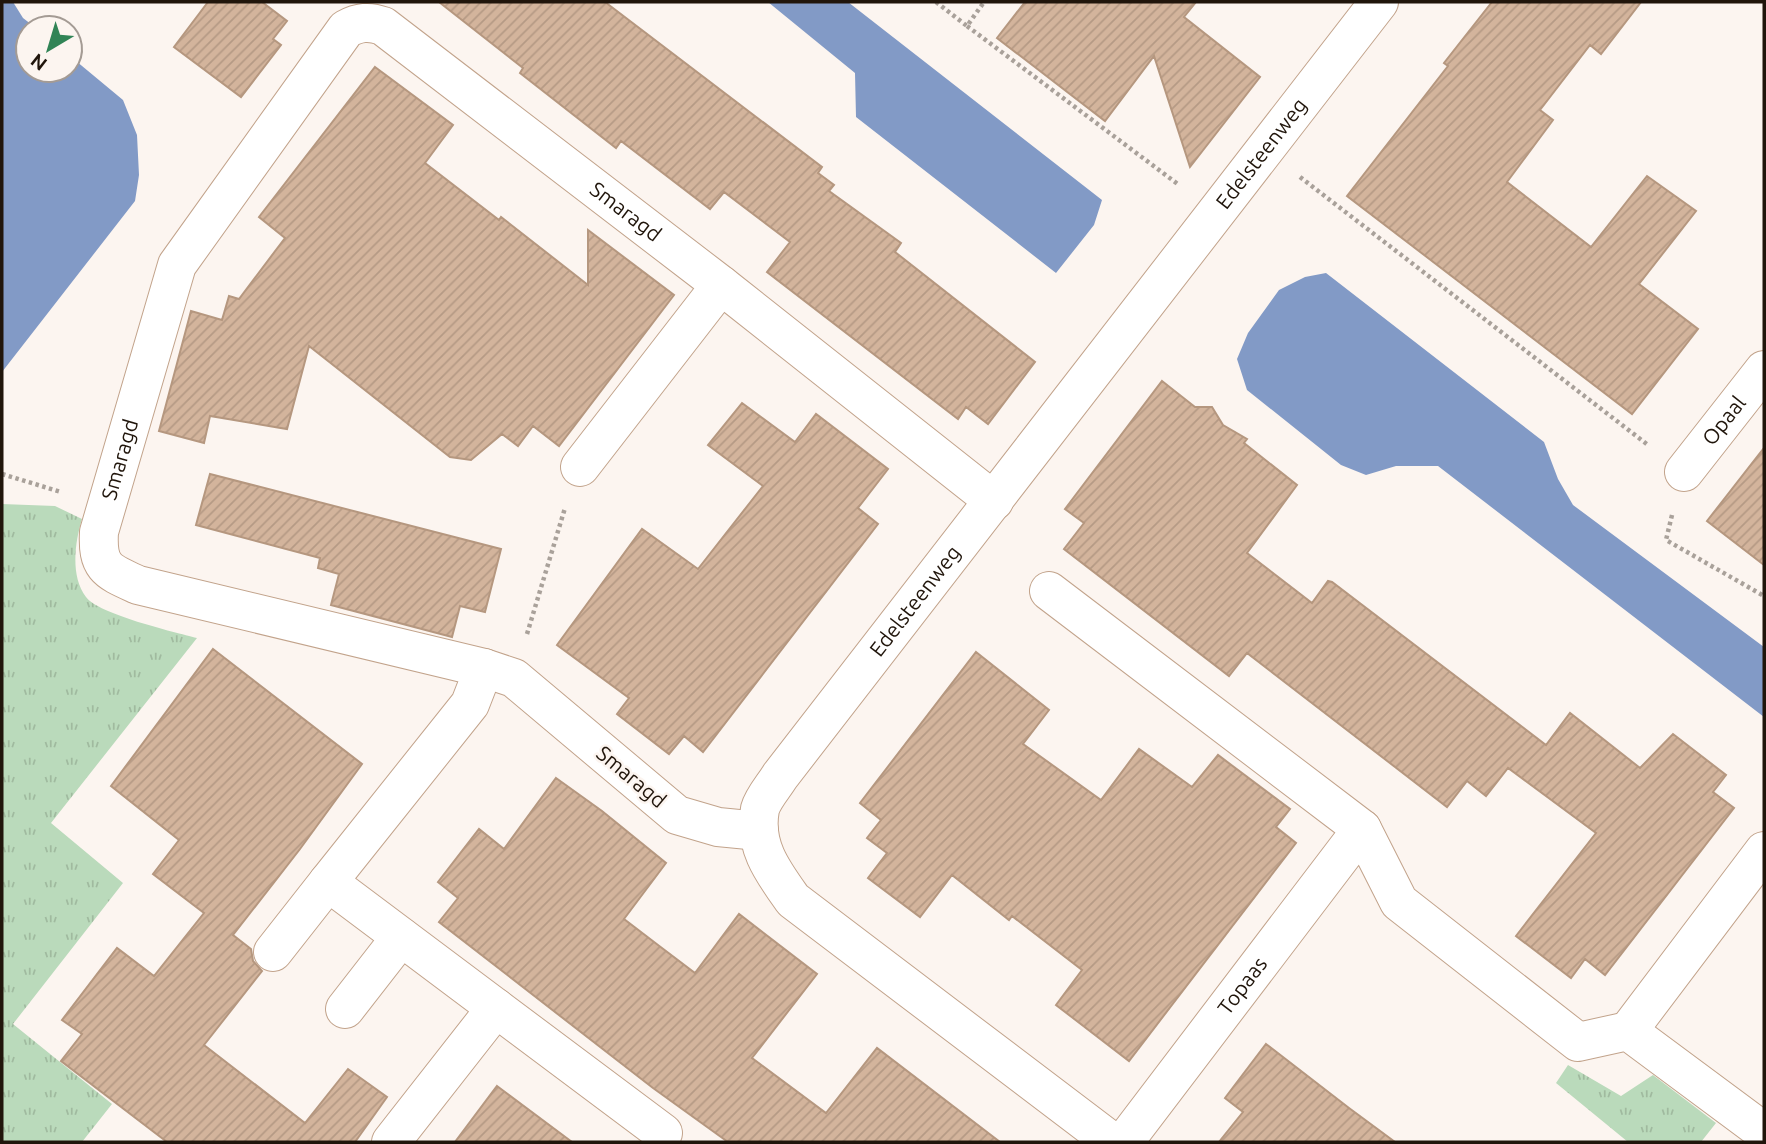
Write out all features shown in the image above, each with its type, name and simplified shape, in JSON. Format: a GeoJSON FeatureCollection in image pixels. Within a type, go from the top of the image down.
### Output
{"type":"FeatureCollection","features":[{"type":"Feature","properties":{"kind":"street","name":"Edelsteenweg"},"geometry":{"type":"LineString","coordinates":[[1112,1142],[793,900],[767,864],[759,831],[760,807],[780,776],[1379,2]]}},
{"type":"Feature","properties":{"kind":"street","name":"Smaragd"},"geometry":{"type":"LineString","coordinates":[[759,831],[718,827],[677,815],[499,673],[138,585],[110,572],[98,553],[99,532],[177,265],[346,29],[345,12],[383,26],[721,285],[994,501]]}},
{"type":"Feature","properties":{"kind":"street"},"geometry":{"type":"LineString","coordinates":[[580,467],[721,285]]}},
{"type":"Feature","properties":{"kind":"street","name":"Opaal"},"geometry":{"type":"LineString","coordinates":[[1684,472],[1764,370]]}},
{"type":"Feature","properties":{"kind":"street"},"geometry":{"type":"LineString","coordinates":[[1049,591],[1362,829],[1399,902],[1578,1042],[1628,1031],[1764,851]]}},
{"type":"Feature","properties":{"kind":"street"},"geometry":{"type":"LineString","coordinates":[[273,952],[470,704],[499,673]]}},
{"type":"Feature","properties":{"kind":"street","name":"Topaas"},"geometry":{"type":"LineString","coordinates":[[1124,1142],[1362,829]]}},
{"type":"Feature","properties":{"kind":"street"},"geometry":{"type":"LineString","coordinates":[[328,882],[663,1133]]}},
{"type":"Feature","properties":{"kind":"street"},"geometry":{"type":"LineString","coordinates":[[345,1009],[401,937]]}},
{"type":"Feature","properties":{"kind":"street"},"geometry":{"type":"LineString","coordinates":[[391,1142],[496,1008]]}},
{"type":"Feature","properties":{"kind":"street"},"geometry":{"type":"LineString","coordinates":[[1628,1031],[1764,1132]]}},
{"type":"Feature","properties":{"kind":"path"},"geometry":{"type":"LineString","coordinates":[[936,2],[1217,213]]}},
{"type":"Feature","properties":{"kind":"path"},"geometry":{"type":"LineString","coordinates":[[967,26],[984,2]]}},
{"type":"Feature","properties":{"kind":"path"},"geometry":{"type":"LineString","coordinates":[[1266,150],[1684,472],[1666,540],[1764,596]]}},
{"type":"Feature","properties":{"kind":"path"},"geometry":{"type":"LineString","coordinates":[[499,673],[580,467]]}},
{"type":"Feature","properties":{"kind":"path"},"geometry":{"type":"LineString","coordinates":[[2,474],[107,506]]}},
{"type":"Feature","properties":{"kind":"green space"},"geometry":{"type":"Polygon","coordinates":[[[2,504],[55,506],[82,519],[75,559],[78,579],[86,597],[120,616],[197,638],[51,823],[123,883],[13,1024],[112,1104],[82,1142],[2,1142],[2,504]]]}},
{"type":"Feature","properties":{"kind":"green space"},"geometry":{"type":"Polygon","coordinates":[[[1568,1065],[1621,1096],[1653,1075],[1716,1123],[1701,1142],[1628,1142],[1556,1083],[1568,1065]]]}},
{"type":"Feature","properties":{"kind":"water"},"geometry":{"type":"Polygon","coordinates":[[[2,2],[13,2],[20,14],[14,14],[14,84],[84,84],[84,68],[123,100],[137,135],[139,175],[135,201],[2,372],[2,2]]]}},
{"type":"Feature","properties":{"kind":"water"},"geometry":{"type":"Polygon","coordinates":[[[768,2],[848,2],[1102,200],[1094,225],[1056,273],[856,117],[855,73],[768,2]]]}},
{"type":"Feature","properties":{"kind":"water"},"geometry":{"type":"Polygon","coordinates":[[[1326,273],[1544,442],[1558,479],[1573,505],[1764,647],[1764,717],[1438,466],[1396,466],[1366,475],[1341,465],[1247,390],[1237,359],[1248,333],[1279,290],[1305,277],[1326,273]]]}},
{"type":"Feature","properties":{"kind":"building"},"geometry":{"type":"Polygon","coordinates":[[[208,2],[262,2],[287,21],[273,39],[281,45],[241,97],[174,47],[208,2]]]}},
{"type":"Feature","properties":{"kind":"building"},"geometry":{"type":"Polygon","coordinates":[[[439,2],[605,2],[822,167],[818,173],[834,185],[829,191],[901,243],[895,252],[1035,362],[988,424],[966,407],[958,419],[767,272],[790,242],[724,192],[710,209],[621,141],[616,148],[520,73],[523,68],[439,2]]]}},
{"type":"Feature","properties":{"kind":"building"},"geometry":{"type":"Polygon","coordinates":[[[1025,2],[1196,2],[1184,17],[1260,77],[1190,167],[1154,56],[1105,121],[997,38],[1025,2]]]}},
{"type":"Feature","properties":{"kind":"building"},"geometry":{"type":"Polygon","coordinates":[[[1492,2],[1641,2],[1601,54],[1590,45],[1540,110],[1553,120],[1507,182],[1591,247],[1647,176],[1696,211],[1639,284],[1698,329],[1632,414],[1347,196],[1448,66],[1444,63],[1492,2]]]}},
{"type":"Feature","properties":{"kind":"building"},"geometry":{"type":"Polygon","coordinates":[[[375,67],[453,125],[425,163],[499,220],[501,217],[588,285],[588,230],[674,295],[559,446],[533,426],[518,446],[502,434],[471,460],[450,457],[309,346],[287,429],[210,416],[204,443],[159,431],[191,311],[222,320],[229,296],[239,299],[285,238],[259,217],[375,67]]]}},
{"type":"Feature","properties":{"kind":"building"},"geometry":{"type":"Polygon","coordinates":[[[1162,381],[1195,407],[1212,407],[1223,425],[1247,439],[1244,443],[1297,485],[1247,553],[1312,603],[1328,581],[1332,582],[1546,745],[1570,713],[1640,768],[1673,734],[1726,775],[1713,792],[1734,808],[1605,975],[1585,959],[1571,978],[1516,936],[1596,833],[1508,768],[1486,796],[1467,781],[1447,807],[1247,653],[1229,676],[1064,549],[1084,523],[1065,509],[1162,381]]]}},
{"type":"Feature","properties":{"kind":"building"},"geometry":{"type":"Polygon","coordinates":[[[742,403],[795,442],[816,414],[888,469],[858,508],[878,524],[703,752],[684,736],[669,754],[617,714],[629,698],[557,645],[642,529],[698,569],[763,486],[708,445],[742,403]]]}},
{"type":"Feature","properties":{"kind":"building"},"geometry":{"type":"Polygon","coordinates":[[[1764,448],[1764,565],[1707,521],[1764,448]]]}},
{"type":"Feature","properties":{"kind":"building"},"geometry":{"type":"Polygon","coordinates":[[[210,474],[501,549],[485,612],[460,606],[452,637],[331,605],[339,574],[318,568],[320,558],[196,525],[210,474]]]}},
{"type":"Feature","properties":{"kind":"building"},"geometry":{"type":"Polygon","coordinates":[[[213,649],[362,764],[233,935],[251,949],[253,961],[262,971],[204,1045],[305,1123],[348,1069],[387,1097],[355,1142],[167,1142],[61,1061],[82,1034],[62,1020],[117,948],[154,976],[204,913],[153,874],[179,840],[111,786],[213,649]]]}},
{"type":"Feature","properties":{"kind":"building"},"geometry":{"type":"Polygon","coordinates":[[[976,652],[1049,710],[1023,744],[1101,800],[1139,749],[1192,787],[1218,755],[1290,809],[1276,827],[1296,843],[1129,1061],[1056,1005],[1082,970],[1012,916],[1009,920],[952,875],[920,917],[868,878],[887,853],[867,838],[881,820],[860,803],[976,652]]]}},
{"type":"Feature","properties":{"kind":"building"},"geometry":{"type":"Polygon","coordinates":[[[556,778],[666,863],[624,919],[695,973],[739,914],[817,974],[752,1058],[826,1113],[877,1048],[1000,1142],[728,1142],[653,1088],[439,922],[458,898],[438,882],[479,829],[504,849],[556,778]]]}},
{"type":"Feature","properties":{"kind":"building"},"geometry":{"type":"Polygon","coordinates":[[[1266,1044],[1395,1142],[1219,1142],[1243,1112],[1225,1098],[1266,1044]]]}},
{"type":"Feature","properties":{"kind":"building"},"geometry":{"type":"Polygon","coordinates":[[[497,1086],[572,1142],[455,1142],[497,1086]]]}}]}
